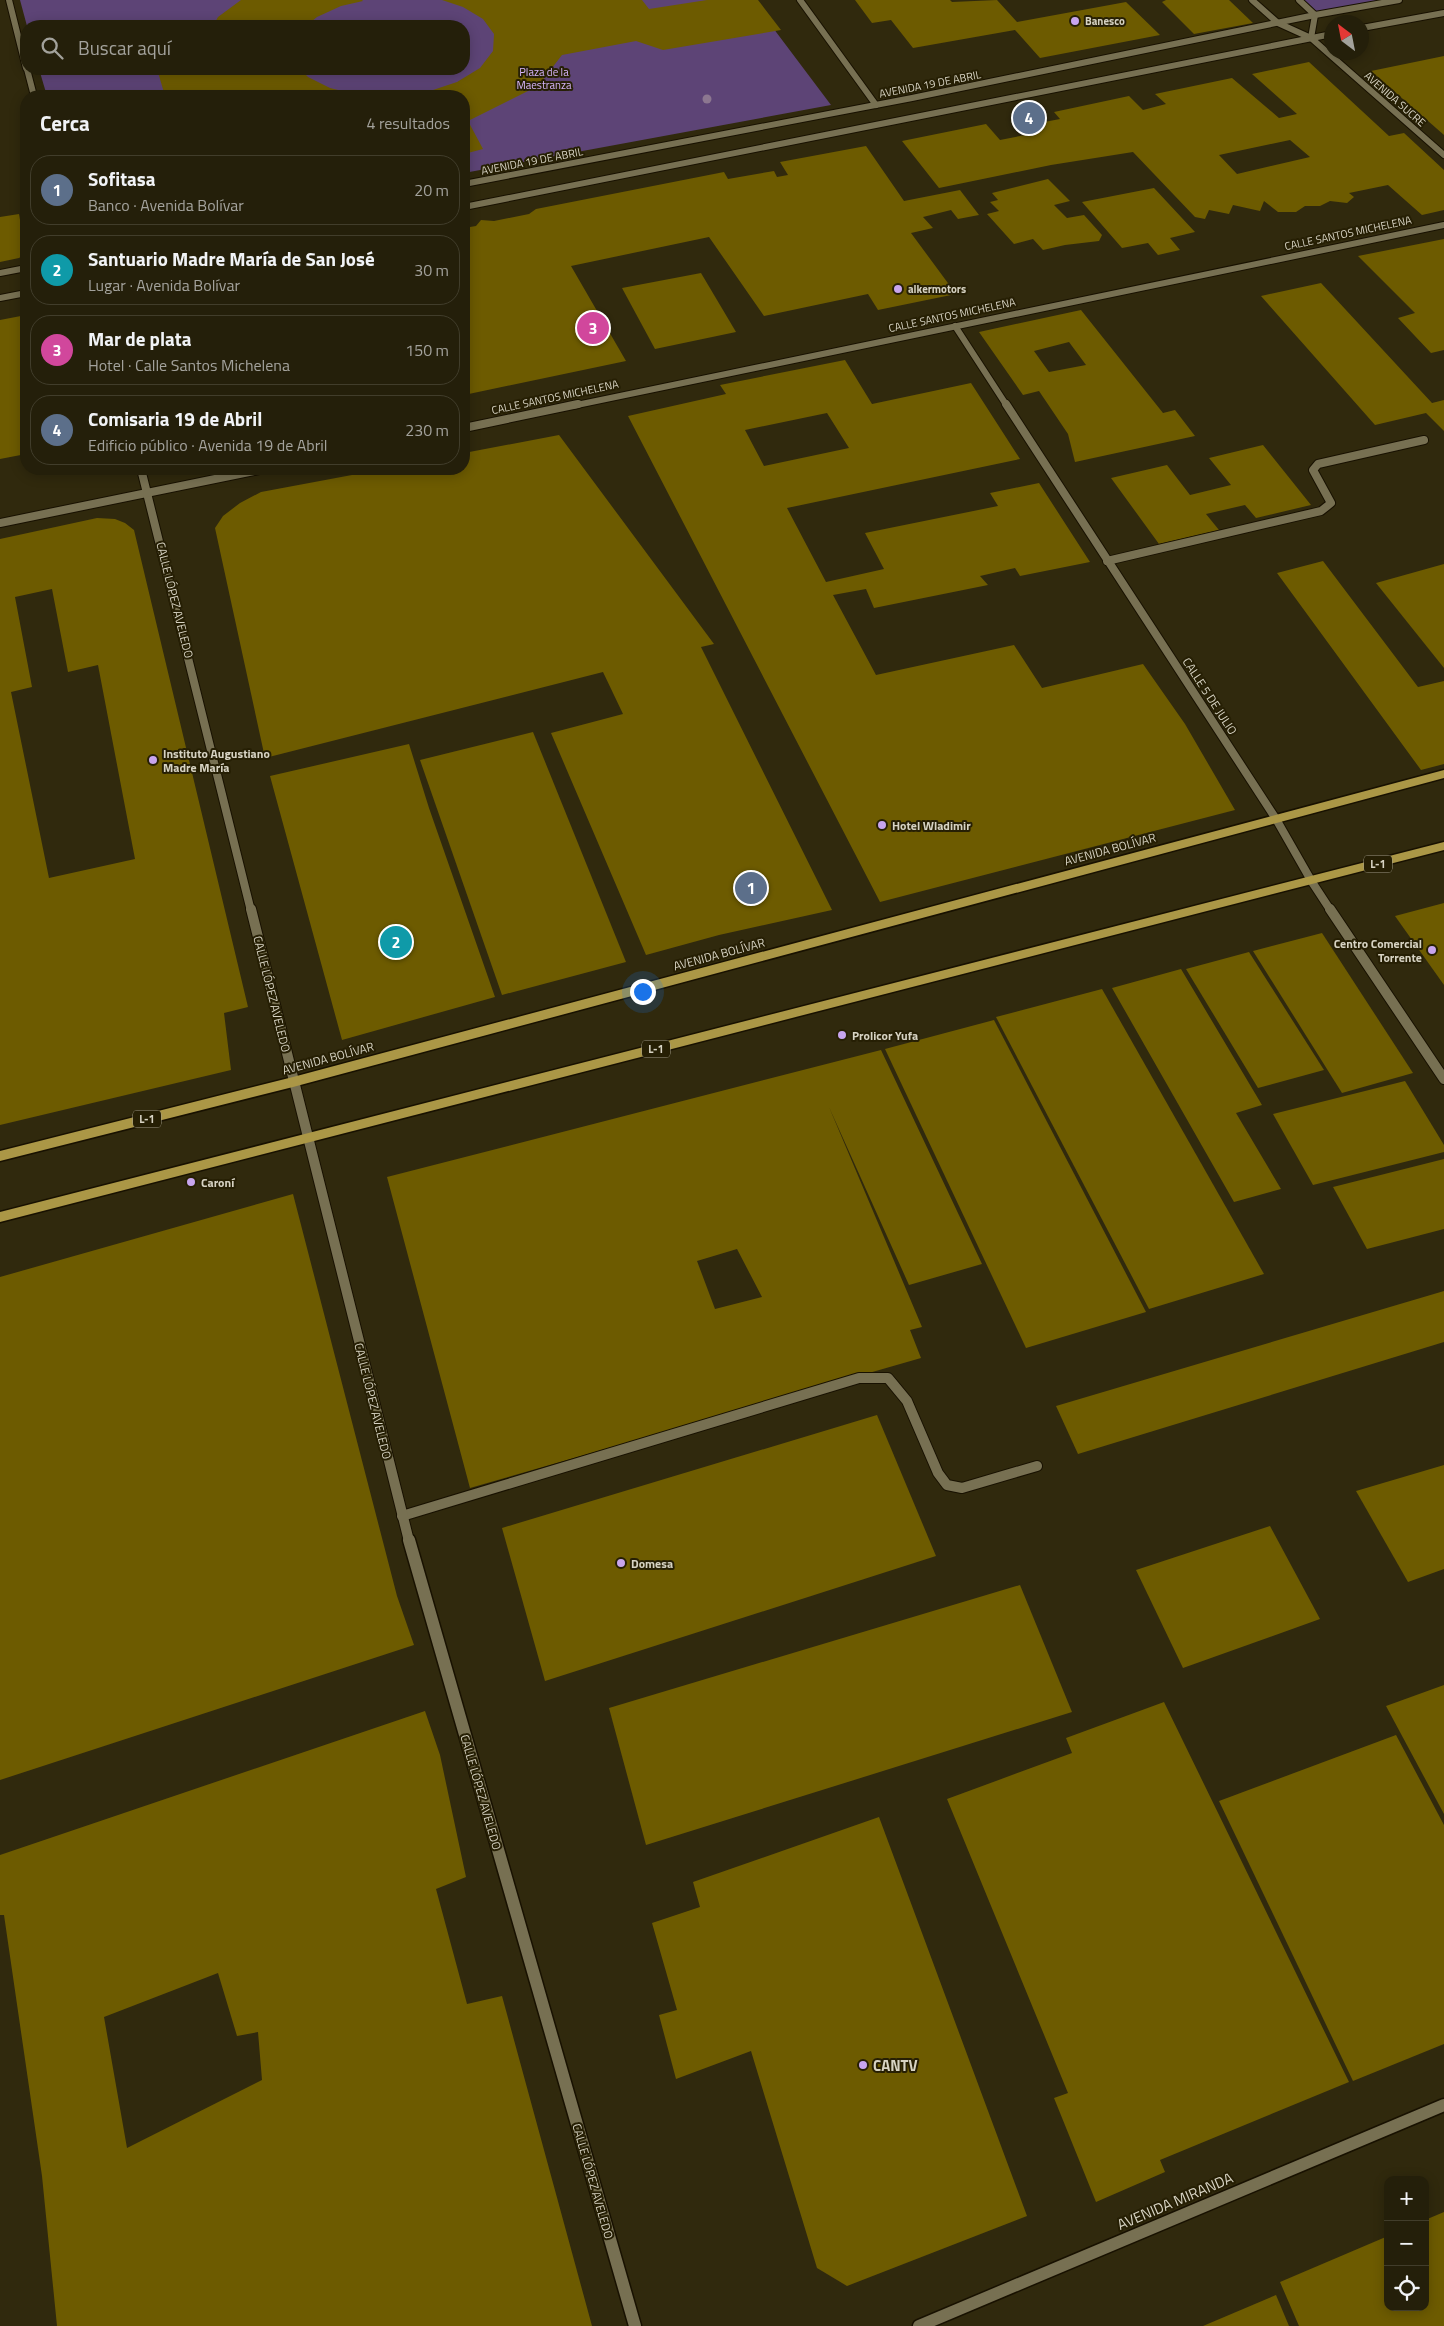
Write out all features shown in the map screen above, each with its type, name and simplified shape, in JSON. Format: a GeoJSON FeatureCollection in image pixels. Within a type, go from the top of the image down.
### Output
{"type":"FeatureCollection","features":[{"type":"Feature","properties":{"kind":"main road","name":"AVENIDA BOLÍVAR"},"geometry":{"type":"LineString","coordinates":[[0,1156],[293,1082],[1444,774]]}},
{"type":"Feature","properties":{"kind":"main road","name":"L-1"},"geometry":{"type":"LineString","coordinates":[[0,1217],[1312,882],[1444,846]]}},
{"type":"Feature","properties":{"kind":"street"},"geometry":{"type":"LineString","coordinates":[[9,0],[20,44]]}},
{"type":"Feature","properties":{"kind":"street"},"geometry":{"type":"LineString","coordinates":[[800,0],[876,105]]}},
{"type":"Feature","properties":{"kind":"street","name":"AVENIDA SUCRE"},"geometry":{"type":"LineString","coordinates":[[1252,0],[1278,24],[1311,38],[1444,155]]}},
{"type":"Feature","properties":{"kind":"street"},"geometry":{"type":"LineString","coordinates":[[1299,0],[1315,15],[1311,38]]}},
{"type":"Feature","properties":{"kind":"street","name":"AVENIDA 19 DE ABRIL"},"geometry":{"type":"LineString","coordinates":[[470,183],[876,105],[1315,15],[1399,0]]}},
{"type":"Feature","properties":{"kind":"street"},"geometry":{"type":"LineString","coordinates":[[1369,27],[1444,13]]}},
{"type":"Feature","properties":{"kind":"street"},"geometry":{"type":"LineString","coordinates":[[470,206],[850,132],[1324,36]]}},
{"type":"Feature","properties":{"kind":"street"},"geometry":{"type":"LineString","coordinates":[[28,75],[32,90]]}},
{"type":"Feature","properties":{"kind":"street","name":"CALLE SANTOS MICHELENA"},"geometry":{"type":"LineString","coordinates":[[470,427],[1444,225]]}},
{"type":"Feature","properties":{"kind":"street"},"geometry":{"type":"LineString","coordinates":[[0,273],[20,269]]}},
{"type":"Feature","properties":{"kind":"street"},"geometry":{"type":"LineString","coordinates":[[0,298],[20,294]]}},
{"type":"Feature","properties":{"kind":"street","name":"CALLE 5 DE JULIO"},"geometry":{"type":"LineString","coordinates":[[955,326],[1276,819],[1312,882],[1444,1079]]}},
{"type":"Feature","properties":{"kind":"street"},"geometry":{"type":"LineString","coordinates":[[1107,561],[1321,511],[1331,503],[1313,470],[1318,464],[1424,440]]}},
{"type":"Feature","properties":{"kind":"street","name":"CALLE LÓPEZ AVELEDO"},"geometry":{"type":"LineString","coordinates":[[143,475],[402,1516],[635,2326]]}},
{"type":"Feature","properties":{"kind":"street"},"geometry":{"type":"LineString","coordinates":[[0,523],[235,475]]}},
{"type":"Feature","properties":{"kind":"street"},"geometry":{"type":"LineString","coordinates":[[402,1516],[859,1378],[888,1378],[907,1400],[938,1473],[947,1485],[962,1488],[1037,1466]]}},
{"type":"Feature","properties":{"kind":"street","name":"AVENIDA MIRANDA"},"geometry":{"type":"LineString","coordinates":[[919,2326],[1444,2106]]}},
{"type":"Feature","properties":{"kind":"green space","name":"Plaza de la Maestranza"},"geometry":{"type":"Polygon","coordinates":[[[20,0],[752,0],[831,105],[470,172],[470,90],[45,90],[41,75],[470,75],[470,20],[25,20],[20,0]]]}},
{"type":"Feature","properties":{"kind":"green space"},"geometry":{"type":"Polygon","coordinates":[[[1299,0],[1399,0],[1315,15],[1299,0]]]}},
{"type":"Feature","properties":{"kind":"building"},"geometry":{"type":"Polygon","coordinates":[[[241,0],[363,1],[341,6],[313,20],[216,20],[241,0]]]}},
{"type":"Feature","properties":{"kind":"building"},"geometry":{"type":"Polygon","coordinates":[[[442,0],[642,0],[649,9],[707,0],[758,0],[781,30],[663,50],[636,41],[562,55],[538,86],[470,120],[470,90],[433,90],[457,82],[470,75],[480,68],[493,51],[494,34],[483,19],[463,7],[442,0]]]}},
{"type":"Feature","properties":{"kind":"building"},"geometry":{"type":"Polygon","coordinates":[[[855,0],[950,0],[952,2],[997,0],[1017,22],[1126,2],[1160,35],[1040,58],[1015,30],[913,48],[891,20],[872,23],[855,0]]]}},
{"type":"Feature","properties":{"kind":"building"},"geometry":{"type":"Polygon","coordinates":[[[1166,0],[1229,0],[1253,23],[1194,34],[1162,2],[1166,0]]]}},
{"type":"Feature","properties":{"kind":"building"},"geometry":{"type":"Polygon","coordinates":[[[1444,56],[1444,135],[1371,71],[1444,56]]]}},
{"type":"Feature","properties":{"kind":"building"},"geometry":{"type":"Polygon","coordinates":[[[1309,62],[1389,136],[1404,133],[1444,170],[1444,210],[1422,215],[1388,185],[1349,193],[1354,197],[1347,203],[1330,201],[1320,206],[1305,206],[1296,212],[1278,212],[1264,201],[1260,211],[1233,205],[1229,214],[1209,210],[1205,219],[1195,217],[1133,152],[1051,165],[939,188],[902,141],[986,124],[1000,140],[1025,135],[1018,127],[1060,119],[1054,112],[1129,96],[1143,110],[1166,104],[1155,94],[1232,78],[1279,118],[1297,114],[1252,74],[1309,62]],[[1290,140],[1219,155],[1237,174],[1310,157],[1290,140]]]}},
{"type":"Feature","properties":{"kind":"building"},"geometry":{"type":"Polygon","coordinates":[[[159,75],[306,75],[330,88],[338,90],[163,90],[159,75]]]}},
{"type":"Feature","properties":{"kind":"building"},"geometry":{"type":"Polygon","coordinates":[[[470,125],[483,149],[470,152],[470,125]]]}},
{"type":"Feature","properties":{"kind":"building"},"geometry":{"type":"Polygon","coordinates":[[[866,146],[904,201],[960,190],[979,215],[958,219],[951,210],[923,217],[933,228],[911,233],[956,294],[878,310],[868,294],[764,316],[709,237],[571,266],[626,361],[470,394],[470,227],[476,226],[481,220],[494,221],[529,214],[536,209],[724,172],[728,179],[774,171],[777,177],[788,175],[780,162],[866,146]]]}},
{"type":"Feature","properties":{"kind":"building"},"geometry":{"type":"Polygon","coordinates":[[[1048,179],[1070,201],[1054,205],[1067,218],[1084,215],[1102,235],[1099,241],[1043,250],[1033,239],[1014,244],[987,214],[999,211],[990,202],[998,200],[992,193],[1048,179]]]}},
{"type":"Feature","properties":{"kind":"building"},"geometry":{"type":"Polygon","coordinates":[[[1154,188],[1195,232],[1170,238],[1180,250],[1158,255],[1148,243],[1122,248],[1082,202],[1154,188]]]}},
{"type":"Feature","properties":{"kind":"building"},"geometry":{"type":"Polygon","coordinates":[[[19,214],[19,258],[0,262],[0,217],[19,214]]]}},
{"type":"Feature","properties":{"kind":"building"},"geometry":{"type":"Polygon","coordinates":[[[1444,239],[1444,350],[1431,353],[1398,318],[1415,313],[1358,256],[1444,239]]]}},
{"type":"Feature","properties":{"kind":"building"},"geometry":{"type":"Polygon","coordinates":[[[701,273],[736,332],[655,349],[622,288],[701,273]]]}},
{"type":"Feature","properties":{"kind":"building"},"geometry":{"type":"Polygon","coordinates":[[[1321,283],[1432,403],[1444,400],[1444,431],[1426,413],[1375,425],[1261,296],[1321,283]]]}},
{"type":"Feature","properties":{"kind":"building"},"geometry":{"type":"Polygon","coordinates":[[[1081,310],[1163,413],[1175,410],[1195,436],[1075,462],[1068,434],[1039,391],[1023,395],[979,332],[1081,310]],[[1069,342],[1034,351],[1049,372],[1086,365],[1069,342]]]}},
{"type":"Feature","properties":{"kind":"building"},"geometry":{"type":"Polygon","coordinates":[[[20,316],[20,455],[0,459],[0,320],[20,316]]]}},
{"type":"Feature","properties":{"kind":"building"},"geometry":{"type":"Polygon","coordinates":[[[845,360],[872,404],[971,383],[1020,459],[787,508],[826,582],[884,569],[865,533],[998,506],[990,493],[1039,483],[1090,562],[1020,576],[1015,568],[980,576],[988,585],[874,608],[866,589],[833,595],[876,675],[1014,645],[1042,688],[1143,664],[1185,724],[1235,810],[880,902],[628,416],[726,394],[720,385],[845,360]],[[827,413],[745,430],[764,466],[849,448],[827,413]]]}},
{"type":"Feature","properties":{"kind":"building"},"geometry":{"type":"Polygon","coordinates":[[[559,435],[714,644],[701,647],[832,910],[719,935],[646,955],[551,733],[623,714],[603,672],[265,758],[215,528],[223,516],[240,503],[261,492],[352,475],[470,475],[470,452],[559,435]]]}},
{"type":"Feature","properties":{"kind":"building"},"geometry":{"type":"Polygon","coordinates":[[[1263,445],[1311,505],[1256,518],[1245,505],[1206,514],[1219,530],[1159,544],[1111,478],[1167,465],[1190,495],[1231,485],[1209,458],[1263,445]]]}},
{"type":"Feature","properties":{"kind":"building","name":"Instituto Augustiano Madre María"},"geometry":{"type":"Polygon","coordinates":[[[97,518],[115,519],[125,523],[134,530],[248,1007],[224,1013],[231,1070],[0,1125],[0,539],[97,518]],[[52,589],[15,597],[32,687],[11,692],[49,878],[135,859],[98,665],[68,672],[52,589]]]}},
{"type":"Feature","properties":{"kind":"building"},"geometry":{"type":"Polygon","coordinates":[[[1323,561],[1418,687],[1444,681],[1444,764],[1421,770],[1277,573],[1323,561]]]}},
{"type":"Feature","properties":{"kind":"building"},"geometry":{"type":"Polygon","coordinates":[[[1444,564],[1444,668],[1376,583],[1444,564]]]}},
{"type":"Feature","properties":{"kind":"building"},"geometry":{"type":"Polygon","coordinates":[[[533,732],[626,962],[502,995],[420,760],[533,732]]]}},
{"type":"Feature","properties":{"kind":"building"},"geometry":{"type":"Polygon","coordinates":[[[409,744],[429,808],[495,997],[342,1040],[270,776],[409,744]]]}},
{"type":"Feature","properties":{"kind":"building","name":"Centro Comercial Torrente"},"geometry":{"type":"Polygon","coordinates":[[[1444,903],[1444,985],[1395,916],[1444,903]]]}},
{"type":"Feature","properties":{"kind":"building"},"geometry":{"type":"Polygon","coordinates":[[[1322,933],[1413,1073],[1342,1093],[1253,951],[1322,933]]]}},
{"type":"Feature","properties":{"kind":"building"},"geometry":{"type":"Polygon","coordinates":[[[1249,952],[1324,1070],[1258,1088],[1186,969],[1249,952]]]}},
{"type":"Feature","properties":{"kind":"building"},"geometry":{"type":"Polygon","coordinates":[[[1181,969],[1262,1105],[1236,1113],[1281,1189],[1234,1202],[1112,988],[1181,969]]]}},
{"type":"Feature","properties":{"kind":"building"},"geometry":{"type":"Polygon","coordinates":[[[1102,989],[1264,1274],[1149,1309],[996,1017],[1102,989]]]}},
{"type":"Feature","properties":{"kind":"building"},"geometry":{"type":"Polygon","coordinates":[[[994,1020],[1146,1312],[1026,1348],[885,1049],[994,1020]]]}},
{"type":"Feature","properties":{"kind":"building"},"geometry":{"type":"Polygon","coordinates":[[[881,1050],[982,1264],[909,1285],[829,1107],[922,1327],[910,1330],[921,1358],[470,1488],[387,1177],[881,1050]],[[737,1249],[697,1261],[715,1309],[762,1297],[737,1249]]]}},
{"type":"Feature","properties":{"kind":"building"},"geometry":{"type":"Polygon","coordinates":[[[1405,1081],[1444,1145],[1444,1152],[1313,1185],[1273,1114],[1405,1081]]]}},
{"type":"Feature","properties":{"kind":"building"},"geometry":{"type":"Polygon","coordinates":[[[1444,1159],[1444,1229],[1367,1249],[1333,1187],[1444,1159]]]}},
{"type":"Feature","properties":{"kind":"building"},"geometry":{"type":"Polygon","coordinates":[[[293,1194],[397,1596],[414,1645],[0,1780],[0,1277],[293,1194]]]}},
{"type":"Feature","properties":{"kind":"building"},"geometry":{"type":"Polygon","coordinates":[[[1444,1291],[1444,1342],[1078,1454],[1056,1406],[1444,1291]]]}},
{"type":"Feature","properties":{"kind":"building"},"geometry":{"type":"Polygon","coordinates":[[[877,1415],[936,1556],[545,1681],[502,1528],[877,1415]]]}},
{"type":"Feature","properties":{"kind":"building"},"geometry":{"type":"Polygon","coordinates":[[[1444,1465],[1444,1569],[1408,1582],[1356,1491],[1444,1465]]]}},
{"type":"Feature","properties":{"kind":"building"},"geometry":{"type":"Polygon","coordinates":[[[1270,1526],[1320,1619],[1183,1668],[1136,1570],[1270,1526]]]}},
{"type":"Feature","properties":{"kind":"building"},"geometry":{"type":"Polygon","coordinates":[[[1020,1585],[1072,1712],[646,1845],[609,1708],[1020,1585]]]}},
{"type":"Feature","properties":{"kind":"building"},"geometry":{"type":"Polygon","coordinates":[[[1444,1685],[1444,1814],[1386,1706],[1444,1685]]]}},
{"type":"Feature","properties":{"kind":"building"},"geometry":{"type":"Polygon","coordinates":[[[1164,1702],[1349,2082],[1160,2160],[1165,2172],[1096,2202],[1054,2098],[1068,2093],[947,1799],[1072,1753],[1066,1738],[1164,1702]]]}},
{"type":"Feature","properties":{"kind":"building"},"geometry":{"type":"Polygon","coordinates":[[[425,1711],[440,1755],[466,1877],[436,1889],[467,2004],[502,1996],[592,2326],[57,2326],[42,2176],[4,1915],[0,1915],[0,1855],[425,1711]],[[218,1973],[104,2017],[127,2148],[262,2080],[258,2032],[237,2036],[218,1973]]]}},
{"type":"Feature","properties":{"kind":"building"},"geometry":{"type":"Polygon","coordinates":[[[1396,1735],[1444,1825],[1444,2044],[1353,2081],[1219,1801],[1396,1735]]]}},
{"type":"Feature","properties":{"kind":"building","name":"CANTV"},"geometry":{"type":"Polygon","coordinates":[[[879,1817],[1027,2216],[847,2286],[817,2268],[751,2051],[676,2079],[659,2015],[677,2010],[652,1923],[700,1907],[693,1882],[879,1817]]]}},
{"type":"Feature","properties":{"kind":"building"},"geometry":{"type":"Polygon","coordinates":[[[1444,2212],[1444,2326],[1299,2326],[1280,2282],[1384,2238],[1384,2311],[1429,2311],[1429,2218],[1444,2212]]]}},
{"type":"Feature","properties":{"kind":"building"},"geometry":{"type":"Polygon","coordinates":[[[1276,2295],[1289,2326],[1203,2326],[1276,2295]]]}},
{"type":"Feature","properties":{"kind":"place","name":"Banesco"},"geometry":{"type":"Point","coordinates":[1075,21]}},
{"type":"Feature","properties":{"kind":"place","name":"Comisaria 19 de Abril"},"geometry":{"type":"Point","coordinates":[1029,118]}},
{"type":"Feature","properties":{"kind":"place","name":"alkermotors"},"geometry":{"type":"Point","coordinates":[898,289]}},
{"type":"Feature","properties":{"kind":"place","name":"Mar de plata"},"geometry":{"type":"Point","coordinates":[593,328]}},
{"type":"Feature","properties":{"kind":"place","name":"Instituto Augustiano Madre María"},"geometry":{"type":"Point","coordinates":[153,760]}},
{"type":"Feature","properties":{"kind":"place","name":"Hotel Wladimir"},"geometry":{"type":"Point","coordinates":[882,825]}},
{"type":"Feature","properties":{"kind":"place","name":"Sofitasa"},"geometry":{"type":"Point","coordinates":[751,888]}},
{"type":"Feature","properties":{"kind":"place","name":"Santuario Madre María de San José"},"geometry":{"type":"Point","coordinates":[396,942]}},
{"type":"Feature","properties":{"kind":"place","name":"Centro Comercial Torrente"},"geometry":{"type":"Point","coordinates":[1432,950]}},
{"type":"Feature","properties":{"kind":"place","name":"Prolicor Yufa"},"geometry":{"type":"Point","coordinates":[842,1035]}},
{"type":"Feature","properties":{"kind":"place","name":"Caroní"},"geometry":{"type":"Point","coordinates":[191,1182]}},
{"type":"Feature","properties":{"kind":"place","name":"Domesa"},"geometry":{"type":"Point","coordinates":[621,1563]}},
{"type":"Feature","properties":{"kind":"place","name":"CANTV"},"geometry":{"type":"Point","coordinates":[863,2065]}}]}
